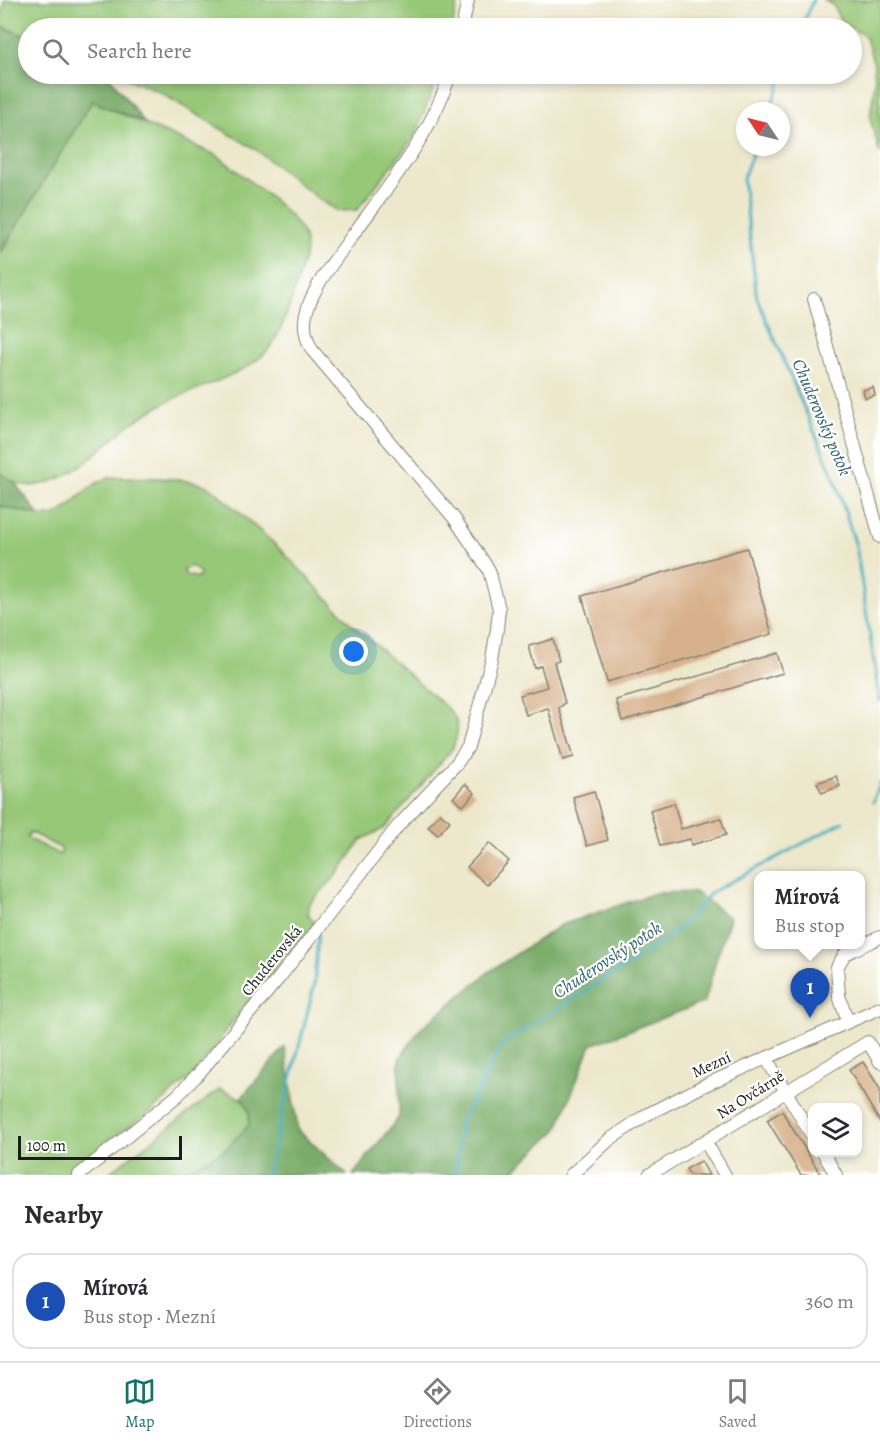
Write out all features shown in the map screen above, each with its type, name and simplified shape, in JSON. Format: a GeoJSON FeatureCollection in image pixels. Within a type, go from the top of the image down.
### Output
{"type":"FeatureCollection","features":[{"type":"Feature","properties":{"kind":"street"},"geometry":{"type":"LineString","coordinates":[[464,18],[468,0]]}},
{"type":"Feature","properties":{"kind":"street","name":"Chuderovská"},"geometry":{"type":"LineString","coordinates":[[79,1175],[177,1095],[200,1072],[325,920],[398,826],[457,763],[468,747],[492,659],[497,630],[499,609],[489,570],[454,518],[312,350],[306,339],[305,328],[306,315],[332,264],[421,137],[446,84]]}},
{"type":"Feature","properties":{"kind":"street"},"geometry":{"type":"LineString","coordinates":[[814,299],[880,537]]}},
{"type":"Feature","properties":{"kind":"street"},"geometry":{"type":"LineString","coordinates":[[865,944],[880,937]]}},
{"type":"Feature","properties":{"kind":"street"},"geometry":{"type":"LineString","coordinates":[[848,1022],[840,996],[837,967],[845,954],[855,949]]}},
{"type":"Feature","properties":{"kind":"street"},"geometry":{"type":"LineString","coordinates":[[876,1010],[880,1023]]}},
{"type":"Feature","properties":{"kind":"street","name":"Mezní"},"geometry":{"type":"LineString","coordinates":[[571,1175],[609,1140],[646,1115],[705,1085],[876,1010]]}},
{"type":"Feature","properties":{"kind":"street","name":"Na Ovčárně"},"geometry":{"type":"LineString","coordinates":[[650,1175],[868,1042],[880,1062]]}},
{"type":"Feature","properties":{"kind":"street"},"geometry":{"type":"LineString","coordinates":[[765,1058],[808,1128]]}},
{"type":"Feature","properties":{"kind":"street"},"geometry":{"type":"LineString","coordinates":[[705,1141],[725,1175]]}},
{"type":"Feature","properties":{"kind":"street"},"geometry":{"type":"LineString","coordinates":[[826,1157],[836,1175]]}},
{"type":"Feature","properties":{"kind":"green space"},"geometry":{"type":"Polygon","coordinates":[[[5,0],[458,0],[454,18],[18,18],[18,33],[0,26],[5,0]]]}},
{"type":"Feature","properties":{"kind":"green space"},"geometry":{"type":"Polygon","coordinates":[[[824,0],[880,0],[880,154],[870,118],[875,82],[874,64],[866,38],[862,35],[862,18],[840,18],[834,6],[824,0]]]}},
{"type":"Feature","properties":{"kind":"green space"},"geometry":{"type":"Polygon","coordinates":[[[0,26],[18,33],[18,84],[115,84],[144,122],[92,101],[0,254],[0,26]]]}},
{"type":"Feature","properties":{"kind":"green space"},"geometry":{"type":"Polygon","coordinates":[[[140,84],[435,84],[415,136],[357,210],[338,211],[320,200],[255,149],[161,93],[140,84]]]}},
{"type":"Feature","properties":{"kind":"green space"},"geometry":{"type":"Polygon","coordinates":[[[92,101],[218,156],[276,202],[292,218],[302,231],[306,252],[280,330],[268,350],[258,359],[232,374],[150,411],[128,426],[86,462],[64,476],[51,482],[27,486],[0,473],[0,254],[92,101]]]}},
{"type":"Feature","properties":{"kind":"green space"},"geometry":{"type":"Polygon","coordinates":[[[0,473],[15,483],[39,515],[0,506],[0,473]]]}},
{"type":"Feature","properties":{"kind":"green space"},"geometry":{"type":"Polygon","coordinates":[[[114,477],[165,478],[193,482],[213,489],[278,547],[353,625],[447,708],[458,726],[453,748],[385,828],[361,840],[337,875],[310,903],[308,914],[315,923],[242,1009],[195,1073],[149,1113],[107,1141],[69,1175],[0,1175],[0,506],[51,516],[65,510],[95,484],[114,477]],[[191,566],[184,569],[185,575],[199,578],[200,573],[191,566]],[[30,832],[27,838],[60,855],[62,849],[30,832]]]}},
{"type":"Feature","properties":{"kind":"green space"},"geometry":{"type":"Polygon","coordinates":[[[695,892],[730,918],[705,1002],[591,1045],[557,1130],[509,1175],[353,1175],[399,1117],[399,1059],[421,1028],[490,971],[561,925],[655,893],[695,892]]]}},
{"type":"Feature","properties":{"kind":"green space"},"geometry":{"type":"Polygon","coordinates":[[[285,1047],[298,1130],[347,1175],[179,1175],[225,1150],[249,1125],[248,1110],[241,1098],[285,1047]]]}},
{"type":"Feature","properties":{"kind":"green space"},"geometry":{"type":"Polygon","coordinates":[[[220,1089],[239,1097],[246,1105],[249,1117],[249,1125],[225,1150],[179,1175],[106,1175],[220,1089]]]}},
{"type":"Feature","properties":{"kind":"building"},"geometry":{"type":"Polygon","coordinates":[[[873,387],[875,395],[865,398],[863,390],[873,387]]]}},
{"type":"Feature","properties":{"kind":"building"},"geometry":{"type":"Polygon","coordinates":[[[747,548],[772,634],[607,682],[582,596],[747,548]]]}},
{"type":"Feature","properties":{"kind":"building"},"geometry":{"type":"Polygon","coordinates":[[[553,639],[559,661],[554,662],[565,703],[559,708],[574,757],[563,760],[548,708],[526,715],[520,695],[547,687],[541,666],[535,668],[529,646],[553,639]]]}},
{"type":"Feature","properties":{"kind":"building"},"geometry":{"type":"Polygon","coordinates":[[[777,653],[783,673],[622,721],[616,700],[777,653]]]}},
{"type":"Feature","properties":{"kind":"building"},"geometry":{"type":"Polygon","coordinates":[[[836,776],[840,786],[822,793],[817,783],[836,776]]]}},
{"type":"Feature","properties":{"kind":"building"},"geometry":{"type":"Polygon","coordinates":[[[465,784],[475,793],[463,806],[453,798],[465,784]]]}},
{"type":"Feature","properties":{"kind":"building"},"geometry":{"type":"Polygon","coordinates":[[[594,791],[608,840],[587,846],[573,797],[594,791]]]}},
{"type":"Feature","properties":{"kind":"building"},"geometry":{"type":"Polygon","coordinates":[[[674,803],[681,829],[721,818],[726,835],[691,845],[690,839],[660,846],[650,810],[674,803]]]}},
{"type":"Feature","properties":{"kind":"building"},"geometry":{"type":"Polygon","coordinates":[[[440,813],[450,821],[438,835],[428,827],[440,813]]]}},
{"type":"Feature","properties":{"kind":"building"},"geometry":{"type":"Polygon","coordinates":[[[489,843],[509,861],[487,885],[467,867],[489,843]]]}},
{"type":"Feature","properties":{"kind":"building"},"geometry":{"type":"Polygon","coordinates":[[[863,1062],[880,1089],[880,1122],[849,1070],[863,1062]]]}},
{"type":"Feature","properties":{"kind":"building"},"geometry":{"type":"Polygon","coordinates":[[[782,1111],[821,1175],[801,1175],[767,1120],[782,1111]]]}},
{"type":"Feature","properties":{"kind":"building"},"geometry":{"type":"Polygon","coordinates":[[[701,1161],[709,1175],[690,1175],[686,1169],[701,1161]]]}},
{"type":"Feature","properties":{"kind":"waterway","name":"Chuderovský potok"},"geometry":{"type":"LineString","coordinates":[[805,18],[813,0]]}},
{"type":"Feature","properties":{"kind":"waterway","name":"Chuderovský potok"},"geometry":{"type":"LineString","coordinates":[[773,102],[780,84]]}},
{"type":"Feature","properties":{"kind":"waterway","name":"Chuderovský potok"},"geometry":{"type":"LineString","coordinates":[[752,156],[743,178],[757,298],[835,480],[856,546],[880,701]]}},
{"type":"Feature","properties":{"kind":"waterway","name":"Chuderovský potok"},"geometry":{"type":"LineString","coordinates":[[873,802],[880,784]]}},
{"type":"Feature","properties":{"kind":"waterway","name":"Chuderovský potok"},"geometry":{"type":"LineString","coordinates":[[456,1175],[460,1124],[502,1044],[646,953],[679,928],[712,892],[843,822]]}},
{"type":"Feature","properties":{"kind":"waterway"},"geometry":{"type":"LineString","coordinates":[[267,1175],[314,986],[318,935]]}},
{"type":"Feature","properties":{"kind":"place","name":"Mírová"},"geometry":{"type":"Point","coordinates":[810,1018]}}]}
